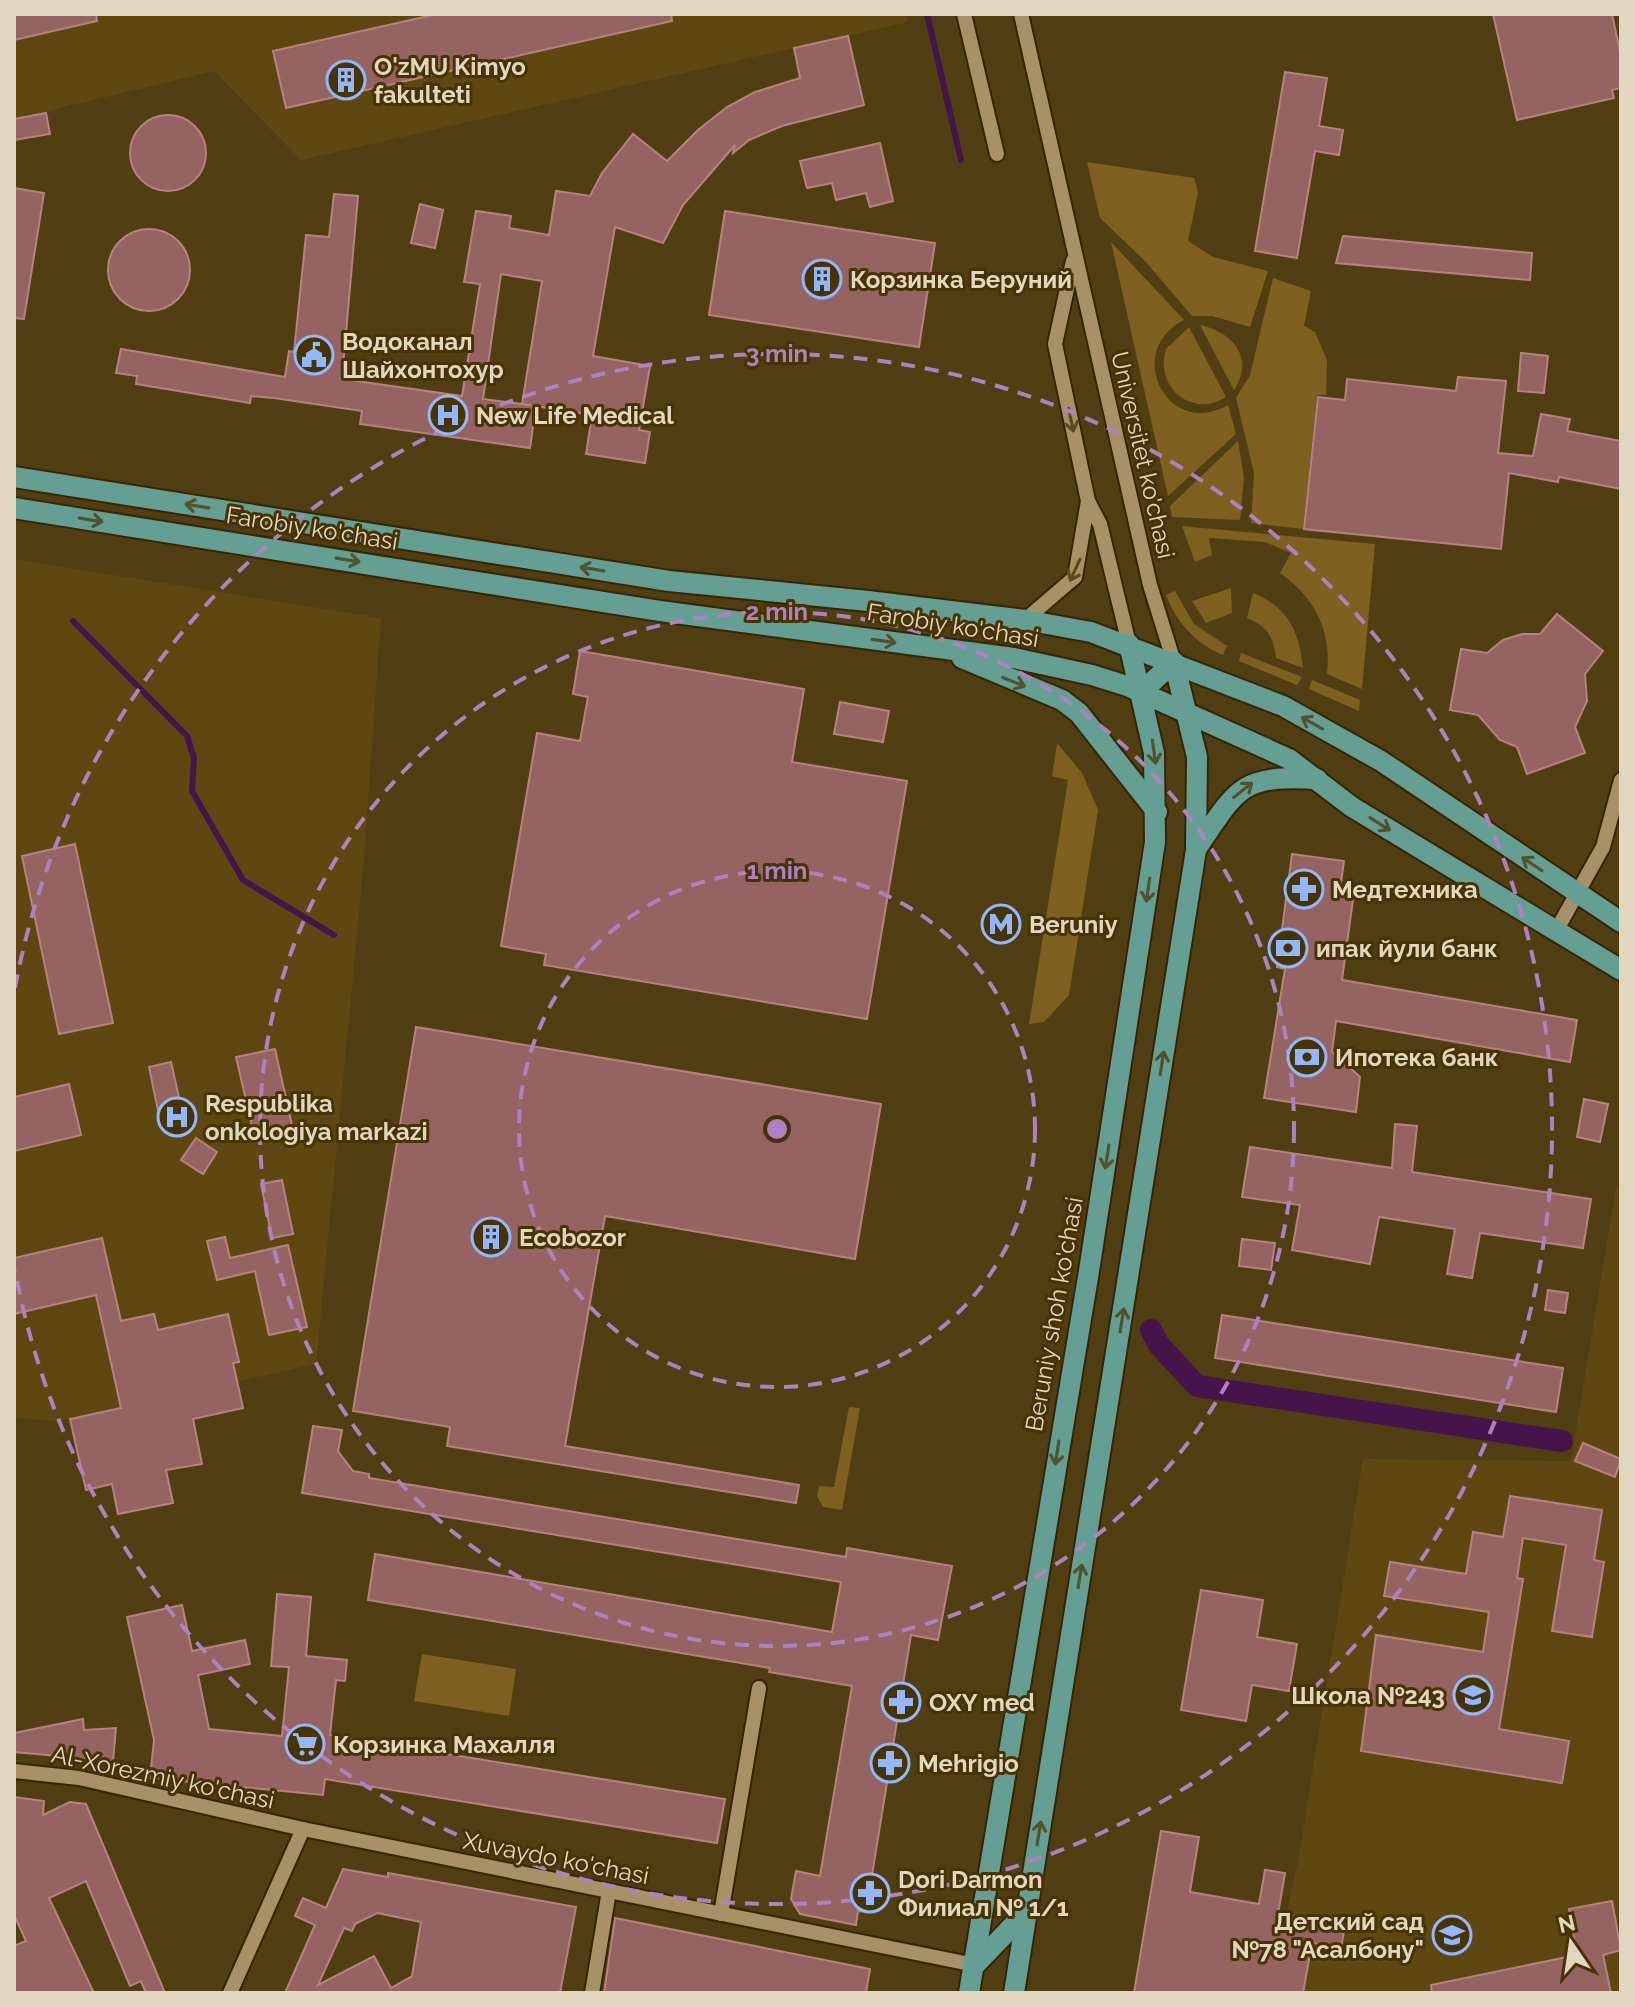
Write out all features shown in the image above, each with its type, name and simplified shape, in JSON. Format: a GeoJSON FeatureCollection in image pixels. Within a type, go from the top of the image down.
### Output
{"type":"FeatureCollection","features":[{"type":"Feature","properties":{"kind":"main road","name":"Farobiy ko'chasi"},"geometry":{"type":"LineString","coordinates":[[14,477],[669,581],[1025,620],[1091,632],[1129,644],[1283,706],[1381,761],[1621,922]]}},
{"type":"Feature","properties":{"kind":"main road","name":"Farobiy ko'chasi"},"geometry":{"type":"LineString","coordinates":[[14,508],[660,611],[1014,658],[1092,675],[1141,692],[1289,759],[1352,807],[1621,970]]}},
{"type":"Feature","properties":{"kind":"main road","name":"Beruniy shoh ko'chasi"},"geometry":{"type":"LineString","coordinates":[[969,1993],[1089,1271],[1157,812],[1154,753],[1129,644]]}},
{"type":"Feature","properties":{"kind":"main road"},"geometry":{"type":"LineString","coordinates":[[943,649],[1062,700],[1079,713],[1157,812]]}},
{"type":"Feature","properties":{"kind":"main road"},"geometry":{"type":"LineString","coordinates":[[1014,1993],[1196,850],[1197,757],[1174,662],[1141,692]]}},
{"type":"Feature","properties":{"kind":"main road"},"geometry":{"type":"LineString","coordinates":[[1196,850],[1227,803],[1249,783],[1265,778],[1317,779]]}},
{"type":"Feature","properties":{"kind":"main road"},"geometry":{"type":"LineString","coordinates":[[986,1993],[975,1965],[1026,1912]]}},
{"type":"Feature","properties":{"kind":"street"},"geometry":{"type":"LineString","coordinates":[[964,14],[997,154]]}},
{"type":"Feature","properties":{"kind":"street","name":"Universitet ko'chasi"},"geometry":{"type":"LineString","coordinates":[[1021,14],[1150,585],[1174,662]]}},
{"type":"Feature","properties":{"kind":"street","name":"Universitet ko'chasi"},"geometry":{"type":"LineString","coordinates":[[1074,256],[1055,344],[1088,501],[1100,524],[1129,644]]}},
{"type":"Feature","properties":{"kind":"street"},"geometry":{"type":"LineString","coordinates":[[1025,620],[1075,577],[1088,501]]}},
{"type":"Feature","properties":{"kind":"street"},"geometry":{"type":"LineString","coordinates":[[1556,931],[1603,847],[1621,780]]}},
{"type":"Feature","properties":{"kind":"street"},"geometry":{"type":"LineString","coordinates":[[721,1914],[759,1688]]}},
{"type":"Feature","properties":{"kind":"street","name":"Al-Xorezmiy ko'chasi"},"geometry":{"type":"LineString","coordinates":[[14,1771],[79,1778],[303,1829]]}},
{"type":"Feature","properties":{"kind":"street"},"geometry":{"type":"LineString","coordinates":[[230,1993],[303,1829]]}},
{"type":"Feature","properties":{"kind":"street","name":"Xuvaydo ko'chasi"},"geometry":{"type":"LineString","coordinates":[[303,1829],[975,1965]]}},
{"type":"Feature","properties":{"kind":"street"},"geometry":{"type":"LineString","coordinates":[[592,1993],[609,1891]]}},
{"type":"Feature","properties":{"kind":"shaded area"},"geometry":{"type":"Polygon","coordinates":[[[14,14],[906,14],[908,22],[301,160],[214,71],[14,119],[14,14]]]}},
{"type":"Feature","properties":{"kind":"shaded area"},"geometry":{"type":"Polygon","coordinates":[[[1087,162],[1194,178],[1198,192],[1188,241],[1213,257],[1268,271],[1250,327],[1212,316],[1192,316],[1145,261],[1100,218],[1087,162]]]}},
{"type":"Feature","properties":{"kind":"shaded area"},"geometry":{"type":"Polygon","coordinates":[[[1111,242],[1184,320],[1166,334],[1157,351],[1155,370],[1160,387],[1171,402],[1187,411],[1206,413],[1228,405],[1236,434],[1168,496],[1111,242]]]}},
{"type":"Feature","properties":{"kind":"shaded area"},"geometry":{"type":"Polygon","coordinates":[[[1273,278],[1311,291],[1304,326],[1315,332],[1327,360],[1326,395],[1317,395],[1303,529],[1251,523],[1254,473],[1236,398],[1250,375],[1273,278]]]}},
{"type":"Feature","properties":{"kind":"shaded area"},"geometry":{"type":"Polygon","coordinates":[[[1200,325],[1222,333],[1237,348],[1242,367],[1234,390],[1200,325]]]}},
{"type":"Feature","properties":{"kind":"shaded area"},"geometry":{"type":"Polygon","coordinates":[[[1189,327],[1226,397],[1213,403],[1189,402],[1171,387],[1166,376],[1166,349],[1189,327]]]}},
{"type":"Feature","properties":{"kind":"shaded area"},"geometry":{"type":"Polygon","coordinates":[[[1238,441],[1244,477],[1240,520],[1172,517],[1170,506],[1238,441]]]}},
{"type":"Feature","properties":{"kind":"shaded area"},"geometry":{"type":"Polygon","coordinates":[[[1182,526],[1375,544],[1362,689],[1327,674],[1327,644],[1318,617],[1303,593],[1280,573],[1291,553],[1265,542],[1209,538],[1212,555],[1195,562],[1182,526]]]}},
{"type":"Feature","properties":{"kind":"shaded area","name":"Respublika onkologiya markazi"},"geometry":{"type":"Polygon","coordinates":[[[14,559],[381,618],[363,871],[316,1364],[58,1421],[14,1418],[14,559]]]}},
{"type":"Feature","properties":{"kind":"shaded area"},"geometry":{"type":"Polygon","coordinates":[[[1231,588],[1232,613],[1206,623],[1192,601],[1231,588]]]}},
{"type":"Feature","properties":{"kind":"shaded area"},"geometry":{"type":"Polygon","coordinates":[[[1175,591],[1194,624],[1227,646],[1223,655],[1196,638],[1181,623],[1166,595],[1175,591]]]}},
{"type":"Feature","properties":{"kind":"shaded area"},"geometry":{"type":"Polygon","coordinates":[[[1253,593],[1275,606],[1290,622],[1299,643],[1303,668],[1276,658],[1268,633],[1247,618],[1253,593]]]}},
{"type":"Feature","properties":{"kind":"shaded area"},"geometry":{"type":"Polygon","coordinates":[[[1241,653],[1302,677],[1297,685],[1239,661],[1241,653]]]}},
{"type":"Feature","properties":{"kind":"shaded area"},"geometry":{"type":"Polygon","coordinates":[[[1312,680],[1360,700],[1359,711],[1309,689],[1312,680]]]}},
{"type":"Feature","properties":{"kind":"shaded area"},"geometry":{"type":"Polygon","coordinates":[[[1057,743],[1082,773],[1098,810],[1069,995],[1044,1022],[1029,1024],[1068,780],[1052,776],[1057,743]]]}},
{"type":"Feature","properties":{"kind":"shaded area","name":"Школа №243"},"geometry":{"type":"Polygon","coordinates":[[[1621,1183],[1621,1993],[1269,1993],[1298,1861],[1363,1459],[1571,1461],[1616,1188],[1621,1183]]]}},
{"type":"Feature","properties":{"kind":"shaded area"},"geometry":{"type":"Polygon","coordinates":[[[849,1407],[860,1408],[842,1510],[823,1507],[817,1496],[819,1486],[834,1487],[849,1407]]]}},
{"type":"Feature","properties":{"kind":"shaded area"},"geometry":{"type":"Polygon","coordinates":[[[422,1654],[516,1669],[509,1716],[414,1701],[422,1654]]]}},
{"type":"Feature","properties":{"kind":"building"},"geometry":{"type":"Polygon","coordinates":[[[14,14],[96,14],[97,21],[14,40],[14,14]]]}},
{"type":"Feature","properties":{"kind":"building","name":"O'zMU Kimyo fakulteti"},"geometry":{"type":"Polygon","coordinates":[[[437,14],[671,14],[672,21],[286,108],[273,51],[437,14]]]}},
{"type":"Feature","properties":{"kind":"building"},"geometry":{"type":"Polygon","coordinates":[[[1493,14],[1612,14],[1621,56],[1621,88],[1612,90],[1614,98],[1517,120],[1493,14]]]}},
{"type":"Feature","properties":{"kind":"building"},"geometry":{"type":"Polygon","coordinates":[[[848,36],[864,105],[782,126],[749,140],[733,153],[735,145],[683,205],[663,243],[615,227],[593,356],[650,366],[639,430],[650,432],[645,463],[586,454],[592,415],[536,406],[530,448],[360,424],[362,411],[251,396],[250,403],[136,384],[137,376],[116,373],[121,349],[285,377],[289,351],[294,352],[306,235],[329,237],[334,194],[358,196],[342,379],[462,396],[480,284],[464,282],[476,211],[511,216],[509,228],[549,235],[556,191],[590,196],[602,173],[633,134],[667,161],[727,107],[755,92],[800,78],[794,48],[848,36]],[[501,274],[483,399],[528,405],[522,404],[542,281],[501,274]]]}},
{"type":"Feature","properties":{"kind":"building"},"geometry":{"type":"Polygon","coordinates":[[[1285,72],[1327,78],[1319,126],[1343,130],[1339,155],[1315,151],[1297,258],[1255,251],[1285,72]]]}},
{"type":"Feature","properties":{"kind":"building"},"geometry":{"type":"Polygon","coordinates":[[[46,113],[50,134],[14,140],[14,119],[46,113]]]}},
{"type":"Feature","properties":{"kind":"building"},"geometry":{"type":"Polygon","coordinates":[[[161,115],[175,115],[189,121],[200,132],[206,153],[203,168],[195,180],[175,191],[161,191],[147,185],[136,174],[130,160],[130,146],[136,132],[147,121],[161,115]]]}},
{"type":"Feature","properties":{"kind":"building"},"geometry":{"type":"Polygon","coordinates":[[[880,143],[893,201],[870,207],[866,193],[836,200],[832,183],[807,188],[800,161],[880,143]]]}},
{"type":"Feature","properties":{"kind":"building"},"geometry":{"type":"Polygon","coordinates":[[[14,188],[44,193],[24,319],[14,318],[14,188]]]}},
{"type":"Feature","properties":{"kind":"building"},"geometry":{"type":"Polygon","coordinates":[[[420,204],[443,210],[435,248],[411,243],[420,204]]]}},
{"type":"Feature","properties":{"kind":"building","name":"Корзинка Беруний"},"geometry":{"type":"Polygon","coordinates":[[[725,211],[935,243],[919,347],[709,315],[725,211]]]}},
{"type":"Feature","properties":{"kind":"building"},"geometry":{"type":"Polygon","coordinates":[[[149,229],[165,232],[178,241],[187,254],[190,270],[187,286],[178,299],[165,308],[149,311],[133,308],[120,299],[111,286],[108,270],[111,254],[120,241],[133,232],[149,229]]]}},
{"type":"Feature","properties":{"kind":"building"},"geometry":{"type":"Polygon","coordinates":[[[1343,236],[1532,253],[1530,280],[1336,263],[1343,236]]]}},
{"type":"Feature","properties":{"kind":"building"},"geometry":{"type":"Polygon","coordinates":[[[1521,353],[1548,356],[1544,393],[1518,391],[1521,353]]]}},
{"type":"Feature","properties":{"kind":"building"},"geometry":{"type":"Polygon","coordinates":[[[1458,377],[1506,381],[1498,453],[1533,456],[1541,414],[1570,419],[1567,431],[1621,441],[1621,489],[1559,477],[1558,482],[1509,473],[1501,549],[1304,529],[1318,397],[1345,400],[1347,379],[1456,391],[1458,377]]]}},
{"type":"Feature","properties":{"kind":"building"},"geometry":{"type":"Polygon","coordinates":[[[1557,614],[1603,651],[1585,674],[1587,701],[1575,727],[1585,753],[1527,774],[1517,747],[1500,740],[1478,715],[1450,710],[1461,649],[1487,653],[1503,640],[1522,634],[1540,634],[1557,614]]]}},
{"type":"Feature","properties":{"kind":"building"},"geometry":{"type":"Polygon","coordinates":[[[580,651],[804,689],[792,762],[907,781],[867,1019],[544,965],[546,954],[501,946],[537,733],[580,741],[588,697],[573,694],[580,651]]]}},
{"type":"Feature","properties":{"kind":"building"},"geometry":{"type":"Polygon","coordinates":[[[840,702],[889,711],[883,742],[834,734],[840,702]]]}},
{"type":"Feature","properties":{"kind":"building"},"geometry":{"type":"Polygon","coordinates":[[[75,844],[113,1023],[59,1034],[22,856],[75,844]]]}},
{"type":"Feature","properties":{"kind":"building"},"geometry":{"type":"Polygon","coordinates":[[[1292,854],[1344,861],[1340,890],[1354,892],[1342,980],[1577,1020],[1570,1062],[1336,1021],[1332,1052],[1360,1077],[1356,1112],[1264,1098],[1285,969],[1277,967],[1292,854]]]}},
{"type":"Feature","properties":{"kind":"building","name":"Ecobozor"},"geometry":{"type":"Polygon","coordinates":[[[416,1027],[881,1104],[855,1259],[605,1216],[565,1446],[799,1485],[796,1503],[447,1446],[450,1427],[353,1411],[416,1027]]]}},
{"type":"Feature","properties":{"kind":"building"},"geometry":{"type":"Polygon","coordinates":[[[275,1049],[293,1130],[255,1139],[236,1057],[275,1049]]]}},
{"type":"Feature","properties":{"kind":"building"},"geometry":{"type":"Polygon","coordinates":[[[171,1062],[184,1120],[161,1125],[149,1067],[171,1062]]]}},
{"type":"Feature","properties":{"kind":"building"},"geometry":{"type":"Polygon","coordinates":[[[69,1084],[81,1135],[14,1151],[14,1097],[69,1084]]]}},
{"type":"Feature","properties":{"kind":"building"},"geometry":{"type":"Polygon","coordinates":[[[1584,1099],[1608,1104],[1600,1142],[1577,1137],[1584,1099]]]}},
{"type":"Feature","properties":{"kind":"building"},"geometry":{"type":"Polygon","coordinates":[[[1395,1124],[1417,1126],[1412,1172],[1591,1199],[1583,1248],[1480,1233],[1472,1278],[1447,1274],[1455,1229],[1379,1217],[1370,1264],[1292,1250],[1300,1205],[1242,1197],[1250,1147],[1392,1168],[1395,1124]]]}},
{"type":"Feature","properties":{"kind":"building"},"geometry":{"type":"Polygon","coordinates":[[[196,1138],[217,1152],[203,1174],[181,1160],[196,1138]]]}},
{"type":"Feature","properties":{"kind":"building"},"geometry":{"type":"Polygon","coordinates":[[[282,1180],[293,1234],[272,1238],[261,1184],[282,1180]]]}},
{"type":"Feature","properties":{"kind":"building"},"geometry":{"type":"Polygon","coordinates":[[[225,1237],[230,1258],[288,1245],[307,1327],[269,1335],[255,1271],[217,1280],[207,1241],[225,1237]]]}},
{"type":"Feature","properties":{"kind":"building"},"geometry":{"type":"Polygon","coordinates":[[[102,1238],[121,1321],[154,1314],[158,1330],[228,1314],[239,1362],[233,1363],[243,1408],[193,1419],[202,1464],[166,1470],[173,1503],[118,1514],[112,1484],[86,1490],[70,1419],[121,1408],[96,1295],[14,1314],[14,1258],[102,1238]]]}},
{"type":"Feature","properties":{"kind":"building"},"geometry":{"type":"Polygon","coordinates":[[[1242,1239],[1275,1243],[1271,1270],[1239,1266],[1242,1239]]]}},
{"type":"Feature","properties":{"kind":"building"},"geometry":{"type":"Polygon","coordinates":[[[1548,1290],[1568,1293],[1565,1313],[1545,1310],[1548,1290]]]}},
{"type":"Feature","properties":{"kind":"building"},"geometry":{"type":"Polygon","coordinates":[[[1222,1315],[1563,1368],[1556,1412],[1215,1358],[1222,1315]]]}},
{"type":"Feature","properties":{"kind":"building"},"geometry":{"type":"Polygon","coordinates":[[[313,1426],[342,1430],[338,1451],[353,1471],[369,1474],[369,1478],[846,1557],[847,1548],[952,1566],[938,1640],[911,1635],[866,1912],[858,1911],[856,1925],[800,1914],[791,1899],[796,1871],[820,1876],[852,1686],[769,1672],[770,1668],[368,1600],[375,1554],[832,1632],[841,1582],[302,1493],[313,1426]]]}},
{"type":"Feature","properties":{"kind":"building"},"geometry":{"type":"Polygon","coordinates":[[[1583,1443],[1621,1459],[1615,1477],[1575,1461],[1583,1443]]]}},
{"type":"Feature","properties":{"kind":"building"},"geometry":{"type":"Polygon","coordinates":[[[1510,1496],[1602,1510],[1594,1560],[1604,1562],[1592,1637],[1552,1631],[1566,1545],[1523,1538],[1517,1578],[1523,1579],[1499,1729],[1569,1741],[1562,1783],[1361,1751],[1376,1635],[1483,1652],[1489,1612],[1384,1596],[1390,1562],[1466,1574],[1473,1532],[1503,1537],[1510,1496]]]}},
{"type":"Feature","properties":{"kind":"building"},"geometry":{"type":"Polygon","coordinates":[[[1201,1590],[1263,1600],[1257,1637],[1297,1644],[1289,1691],[1252,1685],[1246,1721],[1181,1710],[1201,1590]]]}},
{"type":"Feature","properties":{"kind":"building"},"geometry":{"type":"Polygon","coordinates":[[[277,1594],[311,1597],[306,1656],[347,1660],[345,1681],[336,1680],[330,1735],[725,1799],[717,1843],[325,1779],[323,1795],[150,1778],[154,1740],[127,1617],[182,1605],[192,1651],[245,1640],[250,1664],[198,1675],[209,1729],[282,1736],[289,1667],[271,1666],[277,1594]]]}},
{"type":"Feature","properties":{"kind":"building"},"geometry":{"type":"Polygon","coordinates":[[[83,1719],[84,1730],[116,1728],[113,1761],[14,1752],[14,1733],[83,1719]]]}},
{"type":"Feature","properties":{"kind":"building"},"geometry":{"type":"Polygon","coordinates":[[[14,1797],[44,1801],[43,1815],[70,1802],[86,1804],[165,1993],[146,1993],[141,1981],[130,1986],[86,1881],[49,1898],[94,1993],[14,1993],[14,1946],[26,1941],[14,1915],[14,1797]]]}},
{"type":"Feature","properties":{"kind":"building"},"geometry":{"type":"Polygon","coordinates":[[[1161,1831],[1199,1837],[1190,1892],[1259,1904],[1265,1870],[1285,1873],[1278,1914],[1345,1925],[1341,1948],[1312,1943],[1303,1993],[1134,1993],[1161,1831]]]}},
{"type":"Feature","properties":{"kind":"building"},"geometry":{"type":"Polygon","coordinates":[[[343,1869],[388,1877],[388,1873],[576,1907],[560,1993],[285,1993],[315,1925],[295,1916],[303,1898],[326,1908],[343,1869]],[[377,1913],[355,1924],[352,1931],[344,1928],[318,1985],[374,1956],[391,1988],[412,1976],[421,1922],[377,1913]]]}},
{"type":"Feature","properties":{"kind":"building"},"geometry":{"type":"Polygon","coordinates":[[[1612,1901],[1621,1950],[1603,1955],[1611,1993],[1432,1993],[1431,1985],[1577,1955],[1569,1909],[1612,1901]]]}},
{"type":"Feature","properties":{"kind":"building"},"geometry":{"type":"Polygon","coordinates":[[[615,1918],[870,1969],[866,1993],[604,1993],[615,1918]]]}},
{"type":"Feature","properties":{"kind":"waterway"},"geometry":{"type":"LineString","coordinates":[[927,14],[961,160]]}},
{"type":"Feature","properties":{"kind":"waterway"},"geometry":{"type":"LineString","coordinates":[[73,621],[187,736],[194,758],[192,791],[243,880],[334,935]]}},
{"type":"Feature","properties":{"kind":"waterway"},"geometry":{"type":"LineString","coordinates":[[1151,1330],[1159,1345],[1197,1386],[1562,1441]]}},
{"type":"Feature","properties":{"kind":"place","name":"O'zMU Kimyo fakulteti"},"geometry":{"type":"Point","coordinates":[346,80]}},
{"type":"Feature","properties":{"kind":"place","name":"Корзинка Беруний"},"geometry":{"type":"Point","coordinates":[822,279]}},
{"type":"Feature","properties":{"kind":"place","name":"Водоканал Шайхонтохур"},"geometry":{"type":"Point","coordinates":[314,355]}},
{"type":"Feature","properties":{"kind":"place","name":"New Life Medical"},"geometry":{"type":"Point","coordinates":[448,415]}},
{"type":"Feature","properties":{"kind":"place","name":"Медтехника"},"geometry":{"type":"Point","coordinates":[1304,889]}},
{"type":"Feature","properties":{"kind":"place","name":"Beruniy"},"geometry":{"type":"Point","coordinates":[1001,924]}},
{"type":"Feature","properties":{"kind":"place","name":"ипак йули банк"},"geometry":{"type":"Point","coordinates":[1288,948]}},
{"type":"Feature","properties":{"kind":"place","name":"Ипотека банк"},"geometry":{"type":"Point","coordinates":[1307,1057]}},
{"type":"Feature","properties":{"kind":"place","name":"Respublika onkologiya markazi"},"geometry":{"type":"Point","coordinates":[177,1117]}},
{"type":"Feature","properties":{"kind":"place","name":"Ecobozor"},"geometry":{"type":"Point","coordinates":[491,1237]}},
{"type":"Feature","properties":{"kind":"place","name":"Школа №243"},"geometry":{"type":"Point","coordinates":[1473,1695]}},
{"type":"Feature","properties":{"kind":"place","name":"OXY med"},"geometry":{"type":"Point","coordinates":[901,1702]}},
{"type":"Feature","properties":{"kind":"place","name":"Корзинка Махалля"},"geometry":{"type":"Point","coordinates":[305,1744]}},
{"type":"Feature","properties":{"kind":"place","name":"Mehrigio"},"geometry":{"type":"Point","coordinates":[890,1763]}},
{"type":"Feature","properties":{"kind":"place","name":"Dori Darmon Филиал № 1/1"},"geometry":{"type":"Point","coordinates":[870,1893]}},
{"type":"Feature","properties":{"kind":"place","name":"Детский сад №78 \"Асалбону\""},"geometry":{"type":"Point","coordinates":[1452,1935]}}]}
